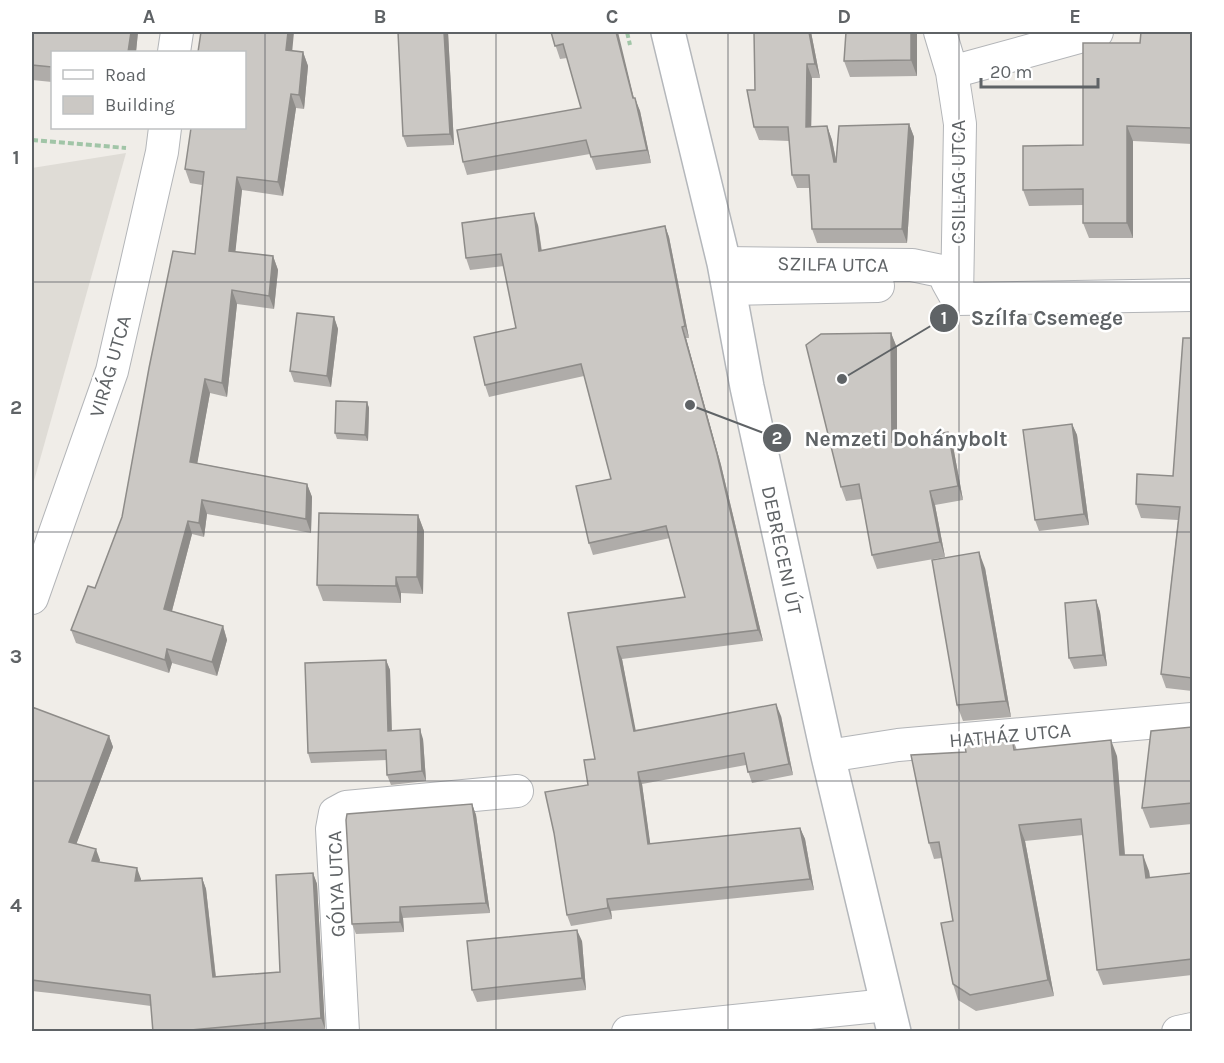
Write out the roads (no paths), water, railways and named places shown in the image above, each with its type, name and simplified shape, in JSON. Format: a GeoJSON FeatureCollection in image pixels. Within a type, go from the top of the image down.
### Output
{"type":"FeatureCollection","features":[{"type":"Feature","properties":{"kind":"street"},"geometry":{"type":"LineString","coordinates":[[174,51],[177,32]]}},
{"type":"Feature","properties":{"kind":"street","name":"DEBRECENI ÚT"},"geometry":{"type":"LineString","coordinates":[[668,32],[726,276],[747,387],[828,756],[891,1018]]}},
{"type":"Feature","properties":{"kind":"street","name":"CSILLAG UTCA"},"geometry":{"type":"LineString","coordinates":[[940,32],[952,72],[960,124],[957,299]]}},
{"type":"Feature","properties":{"kind":"street"},"geometry":{"type":"LineString","coordinates":[[952,72],[1097,32]]}},
{"type":"Feature","properties":{"kind":"street","name":"VIRÁG UTCA"},"geometry":{"type":"LineString","coordinates":[[32,598],[112,370],[164,140]]}},
{"type":"Feature","properties":{"kind":"street","name":"SZILFA UTCA"},"geometry":{"type":"LineString","coordinates":[[726,276],[908,286],[941,270],[957,299]]}},
{"type":"Feature","properties":{"kind":"street"},"geometry":{"type":"LineString","coordinates":[[957,299],[1192,295]]}},
{"type":"Feature","properties":{"kind":"street","name":"HATHÁZ UTCA"},"geometry":{"type":"LineString","coordinates":[[828,756],[898,745],[1192,719]]}},
{"type":"Feature","properties":{"kind":"street","name":"GÓLYA UTCA"},"geometry":{"type":"LineString","coordinates":[[343,1032],[332,829],[335,813],[346,807],[517,791]]}},
{"type":"Feature","properties":{"kind":"street"},"geometry":{"type":"LineString","coordinates":[[627,1032],[891,1018]]}},
{"type":"Feature","properties":{"kind":"street"},"geometry":{"type":"LineString","coordinates":[[1178,1032],[1192,1029]]}},
{"type":"Feature","properties":{"kind":"place","name":"Szílfa Csemege"},"geometry":{"type":"Point","coordinates":[842,379]}},
{"type":"Feature","properties":{"kind":"place","name":"Nemzeti Dohánybolt"},"geometry":{"type":"Point","coordinates":[690,405]}}]}
